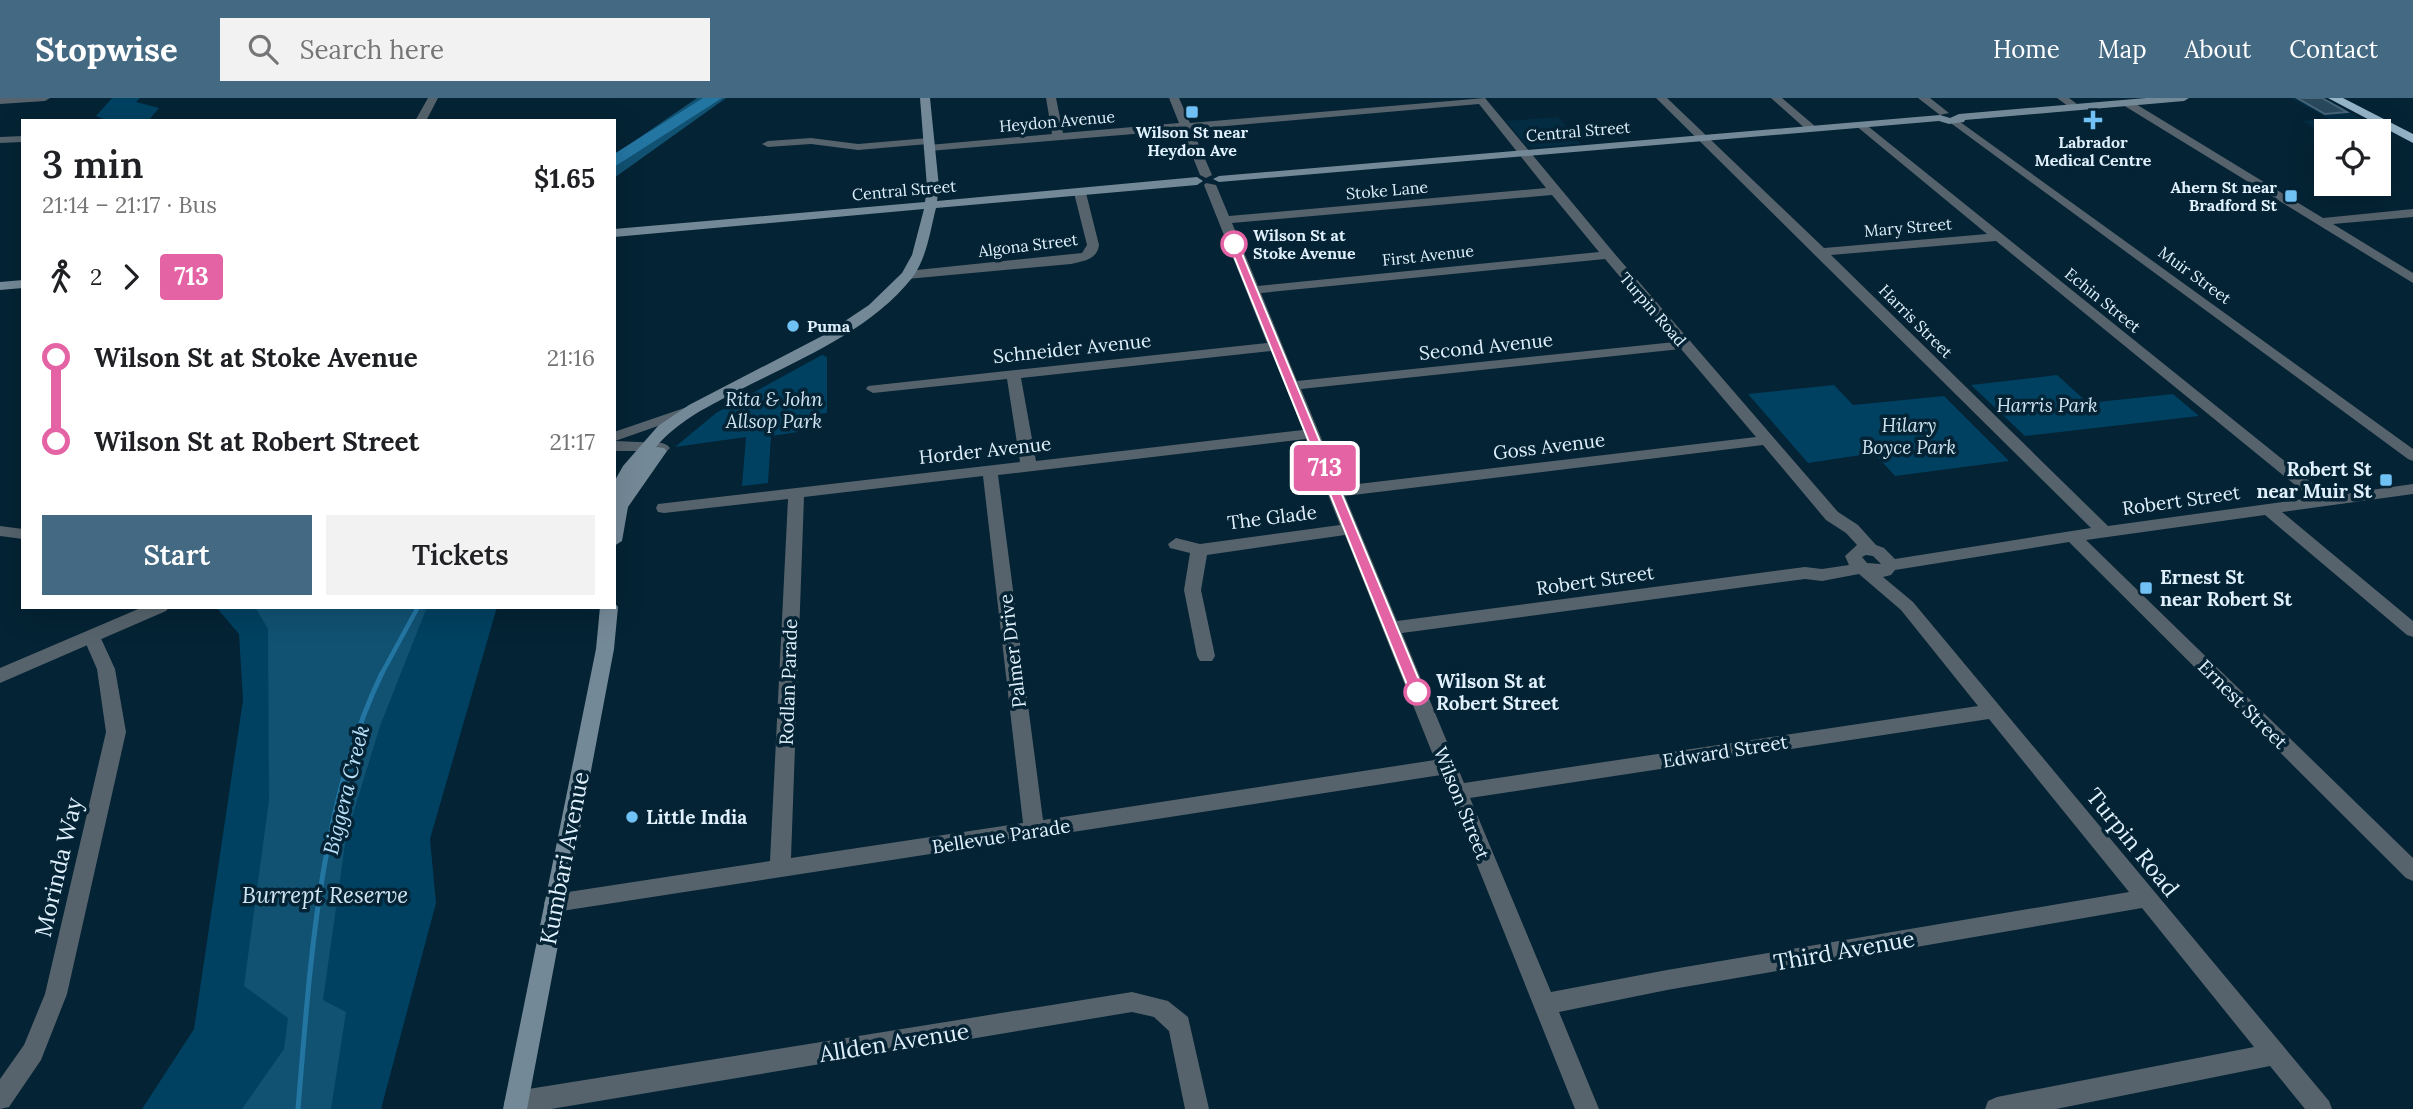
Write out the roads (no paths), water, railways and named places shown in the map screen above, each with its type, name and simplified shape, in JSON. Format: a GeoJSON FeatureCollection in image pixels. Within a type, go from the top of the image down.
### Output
{"type":"FeatureCollection","features":[{"type":"Feature","properties":{"kind":"highway"},"geometry":{"type":"LineString","coordinates":[[2334,98],[2413,139]]}},
{"type":"Feature","properties":{"kind":"highway"},"geometry":{"type":"LineString","coordinates":[[2349,98],[2413,134]]}},
{"type":"Feature","properties":{"kind":"main road"},"geometry":{"type":"LineString","coordinates":[[616,531],[620,510],[663,429],[694,408],[854,323],[888,296],[907,275],[918,255],[932,205],[933,187],[925,98]]}},
{"type":"Feature","properties":{"kind":"main road"},"geometry":{"type":"LineString","coordinates":[[1957,119],[2184,98]]}},
{"type":"Feature","properties":{"kind":"main road","name":"Central Street"},"geometry":{"type":"LineString","coordinates":[[616,233],[1942,116],[1957,119]]}},
{"type":"Feature","properties":{"kind":"main road"},"geometry":{"type":"LineString","coordinates":[[0,286],[21,284]]}},
{"type":"Feature","properties":{"kind":"main road"},"geometry":{"type":"LineString","coordinates":[[620,510],[617,483],[651,452],[738,387]]}},
{"type":"Feature","properties":{"kind":"main road","name":"Kumbari Avenue"},"geometry":{"type":"LineString","coordinates":[[516,1106],[605,649],[609,609]]}},
{"type":"Feature","properties":{"kind":"street"},"geometry":{"type":"LineString","coordinates":[[0,101],[45,98]]}},
{"type":"Feature","properties":{"kind":"street"},"geometry":{"type":"LineString","coordinates":[[421,119],[433,98]]}},
{"type":"Feature","properties":{"kind":"street"},"geometry":{"type":"LineString","coordinates":[[1051,98],[1058,136]]}},
{"type":"Feature","properties":{"kind":"street","name":"Wilson Street"},"geometry":{"type":"LineString","coordinates":[[1174,98],[1587,1109]]}},
{"type":"Feature","properties":{"kind":"street"},"geometry":{"type":"LineString","coordinates":[[1328,98],[1336,112]]}},
{"type":"Feature","properties":{"kind":"street","name":"Harris Street"},"geometry":{"type":"LineString","coordinates":[[1661,98],[2104,531]]}},
{"type":"Feature","properties":{"kind":"street"},"geometry":{"type":"LineString","coordinates":[[1776,98],[1812,129]]}},
{"type":"Feature","properties":{"kind":"street"},"geometry":{"type":"LineString","coordinates":[[1923,98],[1942,116]]}},
{"type":"Feature","properties":{"kind":"street"},"geometry":{"type":"LineString","coordinates":[[2062,98],[2076,107]]}},
{"type":"Feature","properties":{"kind":"street","name":"Heydon Avenue"},"geometry":{"type":"LineString","coordinates":[[768,144],[811,141],[859,146],[928,145],[1480,99]]}},
{"type":"Feature","properties":{"kind":"street","name":"Turpin Road"},"geometry":{"type":"LineString","coordinates":[[1480,99],[1553,191],[1832,516],[1837,531],[1871,560],[2320,1109]]}},
{"type":"Feature","properties":{"kind":"street"},"geometry":{"type":"LineString","coordinates":[[2127,103],[2321,222],[2407,271],[2413,279]]}},
{"type":"Feature","properties":{"kind":"street","name":"Muir Street"},"geometry":{"type":"LineString","coordinates":[[1957,119],[2413,456]]}},
{"type":"Feature","properties":{"kind":"street","name":"Echin Street"},"geometry":{"type":"LineString","coordinates":[[1860,125],[2325,501]]}},
{"type":"Feature","properties":{"kind":"street"},"geometry":{"type":"LineString","coordinates":[[0,140],[21,139]]}},
{"type":"Feature","properties":{"kind":"street","name":"Stoke Lane"},"geometry":{"type":"LineString","coordinates":[[1224,220],[1553,191]]}},
{"type":"Feature","properties":{"kind":"street","name":"Algona Street"},"geometry":{"type":"LineString","coordinates":[[907,275],[1071,260],[1087,256],[1093,245],[1080,193]]}},
{"type":"Feature","properties":{"kind":"street"},"geometry":{"type":"LineString","coordinates":[[2321,222],[2413,213]]}},
{"type":"Feature","properties":{"kind":"street","name":"Mary Street"},"geometry":{"type":"LineString","coordinates":[[1821,252],[1998,237]]}},
{"type":"Feature","properties":{"kind":"street","name":"First Avenue"},"geometry":{"type":"LineString","coordinates":[[1253,289],[1608,255]]}},
{"type":"Feature","properties":{"kind":"street","name":"Second Avenue"},"geometry":{"type":"LineString","coordinates":[[1292,386],[1684,345]]}},
{"type":"Feature","properties":{"kind":"street","name":"Schneider Avenue"},"geometry":{"type":"LineString","coordinates":[[873,389],[1276,346]]}},
{"type":"Feature","properties":{"kind":"street"},"geometry":{"type":"LineString","coordinates":[[1013,374],[1029,467]]}},
{"type":"Feature","properties":{"kind":"street"},"geometry":{"type":"LineString","coordinates":[[616,436],[694,408]]}},
{"type":"Feature","properties":{"kind":"street","name":"Horder Avenue"},"geometry":{"type":"LineString","coordinates":[[664,508],[1311,433]]}},
{"type":"Feature","properties":{"kind":"street","name":"Goss Avenue"},"geometry":{"type":"LineString","coordinates":[[1335,492],[1767,440]]}},
{"type":"Feature","properties":{"kind":"street"},"geometry":{"type":"LineString","coordinates":[[616,446],[651,452]]}},
{"type":"Feature","properties":{"kind":"street"},"geometry":{"type":"LineString","coordinates":[[616,453],[651,452]]}},
{"type":"Feature","properties":{"kind":"street","name":"Palmer Drive"},"geometry":{"type":"LineString","coordinates":[[990,471],[1034,831]]}},
{"type":"Feature","properties":{"kind":"street","name":"Robert Street"},"geometry":{"type":"LineString","coordinates":[[1391,628],[1805,573],[1822,575],[1871,560],[1943,558],[1955,553],[2104,531],[2413,489]]}},
{"type":"Feature","properties":{"kind":"street","name":"Rodlan Parade"},"geometry":{"type":"LineString","coordinates":[[780,870],[796,494]]}},
{"type":"Feature","properties":{"kind":"street"},"geometry":{"type":"LineString","coordinates":[[2267,509],[2413,631]]}},
{"type":"Feature","properties":{"kind":"street","name":"The Glade"},"geometry":{"type":"LineString","coordinates":[[1176,544],[1200,550],[1350,528]]}},
{"type":"Feature","properties":{"kind":"street"},"geometry":{"type":"LineString","coordinates":[[0,531],[21,534]]}},
{"type":"Feature","properties":{"kind":"street","name":"Ernest Street"},"geometry":{"type":"LineString","coordinates":[[2073,536],[2413,872]]}},
{"type":"Feature","properties":{"kind":"street"},"geometry":{"type":"LineString","coordinates":[[1200,550],[1195,565],[1192,602],[1206,656]]}},
{"type":"Feature","properties":{"kind":"street"},"geometry":{"type":"LineString","coordinates":[[0,676],[155,609]]}},
{"type":"Feature","properties":{"kind":"street","name":"Morinda Way"},"geometry":{"type":"LineString","coordinates":[[0,1099],[33,1052],[56,994],[116,732],[106,669],[92,637]]}},
{"type":"Feature","properties":{"kind":"street","name":"Edward Street"},"geometry":{"type":"LineString","coordinates":[[1458,792],[1993,711]]}},
{"type":"Feature","properties":{"kind":"street","name":"Bellevue Parade"},"geometry":{"type":"LineString","coordinates":[[555,903],[1447,766]]}},
{"type":"Feature","properties":{"kind":"street","name":"Third Avenue"},"geometry":{"type":"LineString","coordinates":[[1544,1004],[1667,980],[2146,898]]}},
{"type":"Feature","properties":{"kind":"street","name":"Allden Avenue"},"geometry":{"type":"LineString","coordinates":[[516,1106],[1132,1002],[1160,1008],[1180,1026],[1196,1109]]}},
{"type":"Feature","properties":{"kind":"street"},"geometry":{"type":"LineString","coordinates":[[1997,1109],[2274,1054]]}},
{"type":"Feature","properties":{"kind":"waterway","name":"Biggera Creek"},"geometry":{"type":"LineString","coordinates":[[616,161],[714,98]]}},
{"type":"Feature","properties":{"kind":"waterway","name":"Biggera Creek"},"geometry":{"type":"LineString","coordinates":[[382,674],[417,609]]}},
{"type":"Feature","properties":{"kind":"waterway","name":"Biggera Creek"},"geometry":{"type":"LineString","coordinates":[[298,1109],[313,943],[331,831],[344,776],[361,723],[382,674]]}},
{"type":"Feature","properties":{"kind":"place","name":"Wilson St near Heydon Ave"},"geometry":{"type":"Point","coordinates":[1192,112]}},
{"type":"Feature","properties":{"kind":"place","name":"Labrador Medical Centre"},"geometry":{"type":"Point","coordinates":[2093,120]}},
{"type":"Feature","properties":{"kind":"place","name":"Ahern St near Bradford St"},"geometry":{"type":"Point","coordinates":[2291,196]}},
{"type":"Feature","properties":{"kind":"place","name":"Wilson St at Stoke Avenue"},"geometry":{"type":"Point","coordinates":[1234,244]}},
{"type":"Feature","properties":{"kind":"place","name":"Puma"},"geometry":{"type":"Point","coordinates":[793,326]}},
{"type":"Feature","properties":{"kind":"place","name":"Robert St near Muir St"},"geometry":{"type":"Point","coordinates":[2386,480]}},
{"type":"Feature","properties":{"kind":"place","name":"Ernest St near Robert St"},"geometry":{"type":"Point","coordinates":[2146,588]}},
{"type":"Feature","properties":{"kind":"place","name":"Wilson St at Robert Street"},"geometry":{"type":"Point","coordinates":[1417,692]}},
{"type":"Feature","properties":{"kind":"place","name":"Little India"},"geometry":{"type":"Point","coordinates":[632,817]}},
{"type":"Feature","properties":{"kind":"park label","name":"Harris Park"},"geometry":{"type":"Point","coordinates":[2047,405]}},
{"type":"Feature","properties":{"kind":"park label","name":"Rita & John Allsop Park"},"geometry":{"type":"Point","coordinates":[774,410]}},
{"type":"Feature","properties":{"kind":"park label","name":"Hilary Boyce Park"},"geometry":{"type":"Point","coordinates":[1909,436]}},
{"type":"Feature","properties":{"kind":"park label","name":"Burrept Reserve"},"geometry":{"type":"Point","coordinates":[325,894]}}]}
